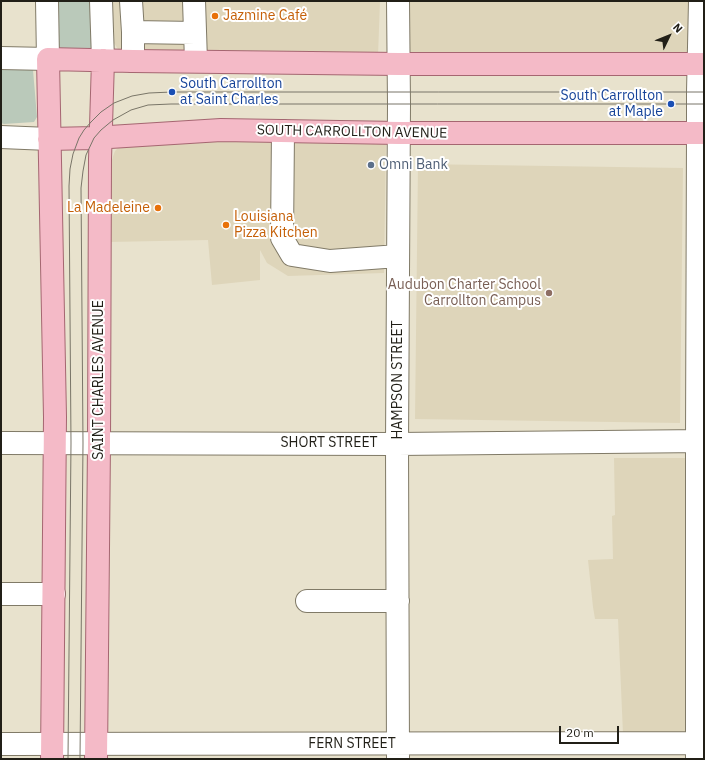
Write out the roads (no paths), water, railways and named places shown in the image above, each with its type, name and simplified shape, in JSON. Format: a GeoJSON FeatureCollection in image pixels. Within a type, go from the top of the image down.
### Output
{"type":"FeatureCollection","features":[{"type":"Feature","properties":{"kind":"main road"},"geometry":{"type":"LineString","coordinates":[[52,752],[55,443],[48,59],[399,64],[701,64]]}},
{"type":"Feature","properties":{"kind":"main road","name":"SAINT CHARLES AVENUE"},"geometry":{"type":"LineString","coordinates":[[96,752],[101,138],[103,60]]}},
{"type":"Feature","properties":{"kind":"main road","name":"SOUTH CARROLLTON AVENUE"},"geometry":{"type":"LineString","coordinates":[[49,139],[101,138],[221,130],[399,133],[701,133]]}},
{"type":"Feature","properties":{"kind":"street"},"geometry":{"type":"LineString","coordinates":[[1,58],[48,59],[47,1]]}},
{"type":"Feature","properties":{"kind":"street","name":"SAINT CHARLES AVENUE"},"geometry":{"type":"LineString","coordinates":[[101,1],[103,60]]}},
{"type":"Feature","properties":{"kind":"street"},"geometry":{"type":"LineString","coordinates":[[131,1],[133,61]]}},
{"type":"Feature","properties":{"kind":"street"},"geometry":{"type":"LineString","coordinates":[[194,1],[196,61]]}},
{"type":"Feature","properties":{"kind":"street","name":"HAMPSON STREET"},"geometry":{"type":"LineString","coordinates":[[398,1],[398,751]]}},
{"type":"Feature","properties":{"kind":"street"},"geometry":{"type":"LineString","coordinates":[[699,748],[701,263],[700,1]]}},
{"type":"Feature","properties":{"kind":"street"},"geometry":{"type":"LineString","coordinates":[[133,32],[195,32]]}},
{"type":"Feature","properties":{"kind":"street"},"geometry":{"type":"LineString","coordinates":[[283,131],[282,238],[292,255],[330,261],[398,256]]}},
{"type":"Feature","properties":{"kind":"street","name":"SOUTH CARROLLTON AVENUE"},"geometry":{"type":"LineString","coordinates":[[1,137],[49,139]]}},
{"type":"Feature","properties":{"kind":"street","name":"SHORT STREET"},"geometry":{"type":"LineString","coordinates":[[1,443],[398,444],[700,441]]}},
{"type":"Feature","properties":{"kind":"street"},"geometry":{"type":"LineString","coordinates":[[1,594],[54,594]]}},
{"type":"Feature","properties":{"kind":"street"},"geometry":{"type":"LineString","coordinates":[[307,601],[398,601]]}},
{"type":"Feature","properties":{"kind":"street","name":"FERN STREET"},"geometry":{"type":"LineString","coordinates":[[1,744],[52,752],[699,748]]}},
{"type":"Feature","properties":{"kind":"tram line"},"geometry":{"type":"LineString","coordinates":[[68,759],[71,443],[69,186],[73,154],[79,138],[91,122],[101,112],[114,103],[132,96],[149,93],[704,92]]}},
{"type":"Feature","properties":{"kind":"tram line"},"geometry":{"type":"LineString","coordinates":[[80,759],[83,443],[81,188],[86,155],[94,138],[101,130],[113,120],[131,110],[148,105],[171,104],[704,104]]}},
{"type":"Feature","properties":{"kind":"place","name":"Jazmine Café"},"geometry":{"type":"Point","coordinates":[215,16]}},
{"type":"Feature","properties":{"kind":"place","name":"South Carrollton at Saint Charles"},"geometry":{"type":"Point","coordinates":[172,92]}},
{"type":"Feature","properties":{"kind":"place","name":"South Carrollton at Maple"},"geometry":{"type":"Point","coordinates":[671,104]}},
{"type":"Feature","properties":{"kind":"place","name":"Omni Bank"},"geometry":{"type":"Point","coordinates":[371,165]}},
{"type":"Feature","properties":{"kind":"place","name":"La Madeleine"},"geometry":{"type":"Point","coordinates":[158,208]}},
{"type":"Feature","properties":{"kind":"place","name":"Louisiana Pizza Kitchen"},"geometry":{"type":"Point","coordinates":[226,225]}},
{"type":"Feature","properties":{"kind":"place","name":"Audubon Charter School Carrollton Campus"},"geometry":{"type":"Point","coordinates":[549,293]}}]}
